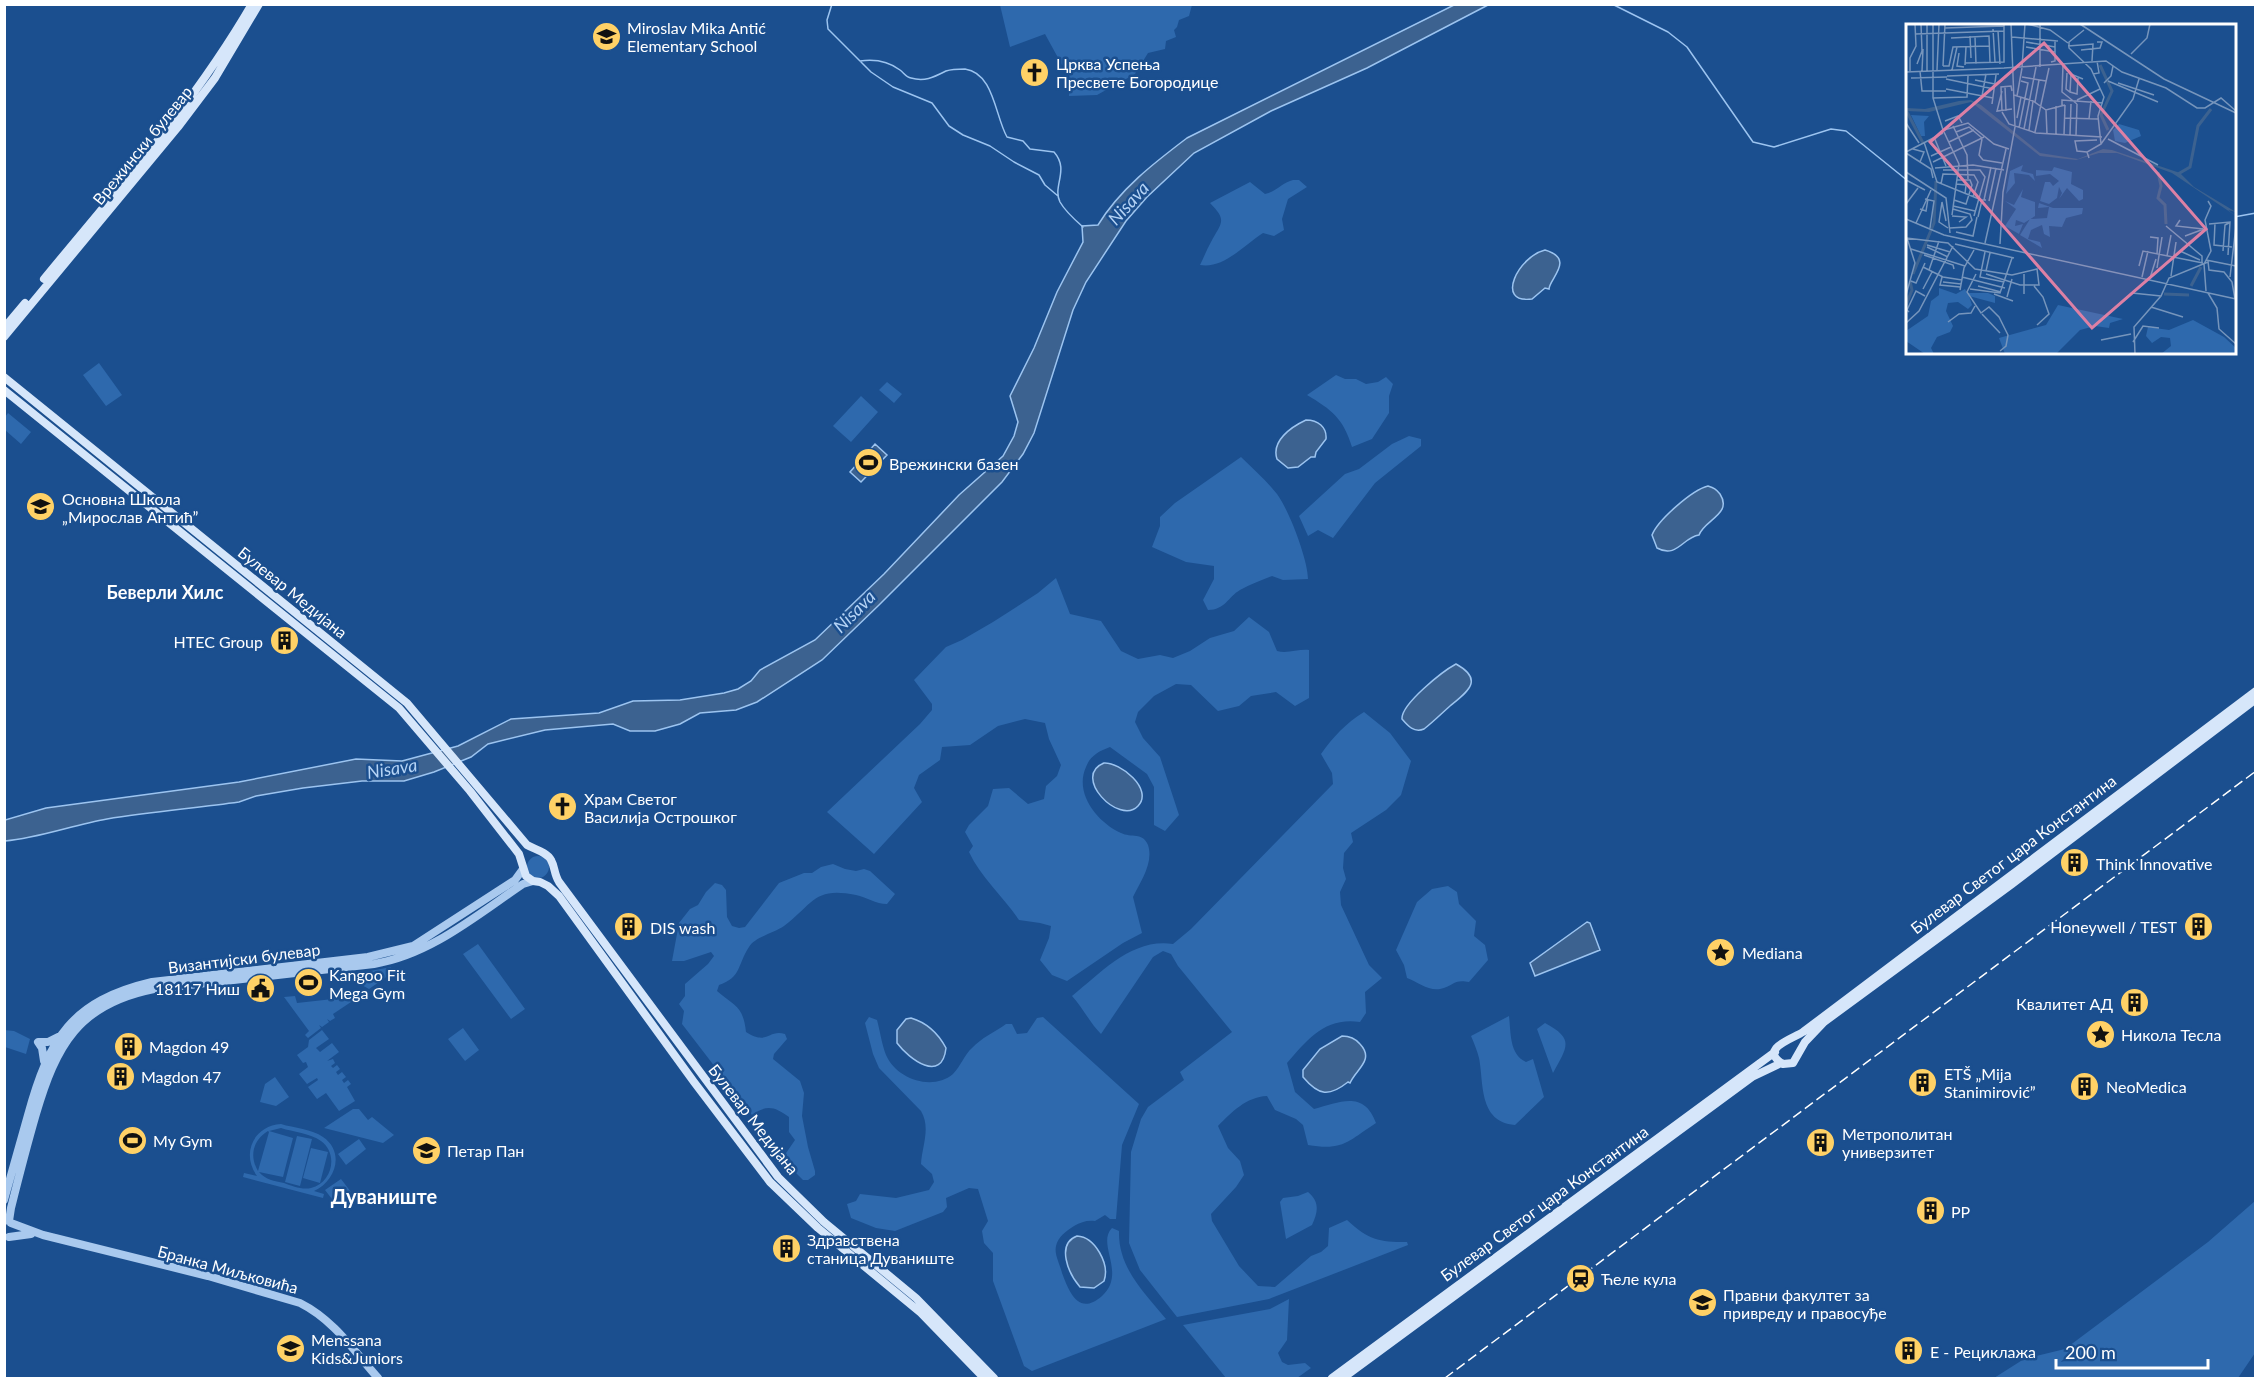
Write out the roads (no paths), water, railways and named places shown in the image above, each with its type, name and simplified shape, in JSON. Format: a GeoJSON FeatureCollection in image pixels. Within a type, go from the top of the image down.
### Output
{"type":"FeatureCollection","features":[{"type":"Feature","properties":{"kind":"main road","name":"Врежински булевар"},"geometry":{"type":"LineString","coordinates":[[35,295],[209,74],[252,4]]}},
{"type":"Feature","properties":{"kind":"main road","name":"Врежински булевар"},"geometry":{"type":"LineString","coordinates":[[35,295],[178,127],[214,78],[259,4]]}},
{"type":"Feature","properties":{"kind":"main road"},"geometry":{"type":"LineString","coordinates":[[4,328],[35,295]]}},
{"type":"Feature","properties":{"kind":"main road"},"geometry":{"type":"LineString","coordinates":[[4,337],[35,295]]}},
{"type":"Feature","properties":{"kind":"main road","name":"Булевар Медијана"},"geometry":{"type":"LineString","coordinates":[[4,377],[406,703],[526,844],[551,859],[552,871],[778,1177],[824,1222],[916,1298],[945,1325],[994,1378]]}},
{"type":"Feature","properties":{"kind":"main road","name":"Булевар Медијана"},"geometry":{"type":"LineString","coordinates":[[4,390],[399,708],[470,791],[519,854],[526,876],[559,896],[771,1182],[818,1228],[921,1313],[984,1378]]}},
{"type":"Feature","properties":{"kind":"main road","name":"Булевар Светог цара Константина"},"geometry":{"type":"LineString","coordinates":[[1788,1041],[2256,691]]}},
{"type":"Feature","properties":{"kind":"main road","name":"Булевар Светог цара Константина"},"geometry":{"type":"LineString","coordinates":[[1799,1052],[1824,1022],[2012,884],[2256,699]]}},
{"type":"Feature","properties":{"kind":"main road"},"geometry":{"type":"LineString","coordinates":[[523,867],[531,854],[540,852]]}},
{"type":"Feature","properties":{"kind":"main road"},"geometry":{"type":"LineString","coordinates":[[537,881],[548,878],[552,871]]}},
{"type":"Feature","properties":{"kind":"main road"},"geometry":{"type":"LineString","coordinates":[[1788,1041],[1794,1043],[1799,1052],[1798,1058],[1793,1063],[1781,1064],[1776,1059],[1775,1052],[1779,1044],[1788,1041]]}},
{"type":"Feature","properties":{"kind":"main road","name":"Булевар Светог цара Константина"},"geometry":{"type":"LineString","coordinates":[[1332,1378],[1775,1052]]}},
{"type":"Feature","properties":{"kind":"main road","name":"Булевар Светог цара Константина"},"geometry":{"type":"LineString","coordinates":[[1343,1378],[1752,1077],[1781,1064]]}},
{"type":"Feature","properties":{"kind":"street","name":"Византијски булевар"},"geometry":{"type":"LineString","coordinates":[[4,1200],[44,1063],[61,1034],[91,1006],[123,990],[137,986],[217,974],[368,957],[413,946],[515,880],[523,867]]}},
{"type":"Feature","properties":{"kind":"street","name":"Византијски булевар"},"geometry":{"type":"LineString","coordinates":[[6,1240],[12,1231],[8,1221],[49,1070],[66,1041],[95,1012],[125,997],[154,989],[374,964],[398,959],[430,946],[523,884],[537,881]]}},
{"type":"Feature","properties":{"kind":"street"},"geometry":{"type":"LineString","coordinates":[[44,1063],[42,1048],[38,1042],[48,1042],[61,1034]]}},
{"type":"Feature","properties":{"kind":"street","name":"Бранка Миљковића"},"geometry":{"type":"LineString","coordinates":[[8,1221],[43,1235],[208,1276],[300,1303],[330,1323],[378,1378]]}},
{"type":"Feature","properties":{"kind":"street","name":"Бранка Миљковића"},"geometry":{"type":"LineString","coordinates":[[6,1240],[22,1234],[43,1235]]}},
{"type":"Feature","properties":{"kind":"water","name":"Nisava"},"geometry":{"type":"Polygon","coordinates":[[[1454,5],[1488,5],[1367,68],[1271,111],[1194,153],[1147,197],[1126,221],[1086,282],[1073,310],[1034,433],[1023,454],[1002,482],[822,660],[757,702],[736,710],[700,713],[680,724],[655,731],[630,731],[613,724],[545,730],[488,744],[471,757],[404,781],[362,781],[303,788],[256,796],[239,802],[107,819],[5,841],[5,820],[46,808],[239,782],[356,759],[402,761],[458,746],[511,719],[599,713],[633,701],[680,700],[738,689],[751,681],[760,670],[815,640],[884,574],[959,495],[1003,456],[1014,436],[1018,422],[1010,396],[1034,348],[1057,292],[1083,242],[1082,226],[1098,225],[1127,188],[1187,138],[1454,5]]]}},
{"type":"Feature","properties":{"kind":"water"},"geometry":{"type":"Polygon","coordinates":[[[1545,250],[1559,258],[1559,269],[1549,289],[1545,288],[1532,299],[1521,299],[1514,294],[1514,279],[1519,269],[1527,261],[1535,254],[1545,250]]]}},
{"type":"Feature","properties":{"kind":"water"},"geometry":{"type":"Polygon","coordinates":[[[1306,420],[1321,425],[1326,439],[1315,457],[1311,457],[1298,467],[1288,468],[1277,459],[1277,446],[1284,435],[1306,420]]]}},
{"type":"Feature","properties":{"kind":"water","name":"Врежински базен"},"geometry":{"type":"Polygon","coordinates":[[[875,444],[887,455],[861,482],[850,472],[875,444]]]}},
{"type":"Feature","properties":{"kind":"water"},"geometry":{"type":"Polygon","coordinates":[[[1708,486],[1720,494],[1723,507],[1720,512],[1699,535],[1688,539],[1675,549],[1664,551],[1657,548],[1652,535],[1655,529],[1685,499],[1708,486]]]}},
{"type":"Feature","properties":{"kind":"water"},"geometry":{"type":"Polygon","coordinates":[[[1456,664],[1470,675],[1471,681],[1467,691],[1424,729],[1417,730],[1409,726],[1402,719],[1408,705],[1442,673],[1456,664]]]}},
{"type":"Feature","properties":{"kind":"water"},"geometry":{"type":"Polygon","coordinates":[[[1104,763],[1118,767],[1133,778],[1142,792],[1142,799],[1138,806],[1130,810],[1120,810],[1110,805],[1102,797],[1095,788],[1093,778],[1095,769],[1104,763]]]}},
{"type":"Feature","properties":{"kind":"water"},"geometry":{"type":"Polygon","coordinates":[[[1587,922],[1590,923],[1600,950],[1535,976],[1530,963],[1587,922]]]}},
{"type":"Feature","properties":{"kind":"water"},"geometry":{"type":"Polygon","coordinates":[[[911,1018],[936,1033],[946,1048],[943,1059],[938,1065],[924,1065],[909,1056],[897,1043],[897,1030],[906,1019],[911,1018]]]}},
{"type":"Feature","properties":{"kind":"water"},"geometry":{"type":"Polygon","coordinates":[[[1342,1036],[1358,1042],[1366,1055],[1365,1060],[1350,1083],[1330,1092],[1319,1091],[1303,1077],[1303,1070],[1320,1049],[1342,1036]]]}},
{"type":"Feature","properties":{"kind":"water"},"geometry":{"type":"Polygon","coordinates":[[[1077,1236],[1090,1241],[1100,1252],[1103,1260],[1104,1281],[1094,1288],[1080,1287],[1068,1267],[1067,1245],[1077,1236]]]}},
{"type":"Feature","properties":{"kind":"waterway"},"geometry":{"type":"LineString","coordinates":[[832,4],[827,20],[828,29],[860,61],[886,63],[908,77],[916,79],[929,78],[948,70],[963,69],[975,72],[982,78],[988,87],[1007,137],[1023,141],[1030,149],[1054,152],[1059,159],[1061,165],[1058,190],[1060,202],[1083,227]]}},
{"type":"Feature","properties":{"kind":"waterway"},"geometry":{"type":"LineString","coordinates":[[1612,4],[1668,32],[1687,47],[1753,142],[1774,147],[1831,129],[1846,131],[1906,179]]}},
{"type":"Feature","properties":{"kind":"waterway"},"geometry":{"type":"LineString","coordinates":[[861,62],[893,87],[932,103],[949,126],[963,135],[990,146],[1039,175],[1045,185],[1058,196]]}},
{"type":"Feature","properties":{"kind":"waterway"},"geometry":{"type":"LineString","coordinates":[[2236,217],[2256,213]]}},
{"type":"Feature","properties":{"kind":"railway"},"geometry":{"type":"LineString","coordinates":[[1445,1378],[2256,771]]}},
{"type":"Feature","properties":{"kind":"place","name":"Miroslav Mika Antić Elementary School"},"geometry":{"type":"Point","coordinates":[606,36]}},
{"type":"Feature","properties":{"kind":"place","name":"Црква Успења Пресвете Богородице"},"geometry":{"type":"Point","coordinates":[1035,72]}},
{"type":"Feature","properties":{"kind":"place","name":"Врежински базен"},"geometry":{"type":"Point","coordinates":[868,463]}},
{"type":"Feature","properties":{"kind":"place","name":"Основна Школа „Мирослав Антић”"},"geometry":{"type":"Point","coordinates":[41,507]}},
{"type":"Feature","properties":{"kind":"place","name":"HTEC Group"},"geometry":{"type":"Point","coordinates":[284,641]}},
{"type":"Feature","properties":{"kind":"place","name":"Храм Светог Василија Острошког"},"geometry":{"type":"Point","coordinates":[563,807]}},
{"type":"Feature","properties":{"kind":"place","name":"Think Innovative"},"geometry":{"type":"Point","coordinates":[2075,863]}},
{"type":"Feature","properties":{"kind":"place","name":"Honeywell / TEST"},"geometry":{"type":"Point","coordinates":[2198,926]}},
{"type":"Feature","properties":{"kind":"place","name":"DIS wash"},"geometry":{"type":"Point","coordinates":[629,927]}},
{"type":"Feature","properties":{"kind":"place","name":"Mediana"},"geometry":{"type":"Point","coordinates":[1721,952]}},
{"type":"Feature","properties":{"kind":"place","name":"Kangoo Fit Mega Gym"},"geometry":{"type":"Point","coordinates":[308,983]}},
{"type":"Feature","properties":{"kind":"place","name":"18117 Ниш"},"geometry":{"type":"Point","coordinates":[261,988]}},
{"type":"Feature","properties":{"kind":"place","name":"Квалитет АД"},"geometry":{"type":"Point","coordinates":[2134,1003]}},
{"type":"Feature","properties":{"kind":"place","name":"Никола Тесла"},"geometry":{"type":"Point","coordinates":[2100,1034]}},
{"type":"Feature","properties":{"kind":"place","name":"Magdon 49"},"geometry":{"type":"Point","coordinates":[128,1046]}},
{"type":"Feature","properties":{"kind":"place","name":"Magdon 47"},"geometry":{"type":"Point","coordinates":[120,1076]}},
{"type":"Feature","properties":{"kind":"place","name":"ETŠ „Mija Stanimirović”"},"geometry":{"type":"Point","coordinates":[1923,1082]}},
{"type":"Feature","properties":{"kind":"place","name":"NeoMedica"},"geometry":{"type":"Point","coordinates":[2085,1086]}},
{"type":"Feature","properties":{"kind":"place","name":"My Gym"},"geometry":{"type":"Point","coordinates":[132,1140]}},
{"type":"Feature","properties":{"kind":"place","name":"Метрополитан универзитет"},"geometry":{"type":"Point","coordinates":[1821,1142]}},
{"type":"Feature","properties":{"kind":"place","name":"Петар Пан"},"geometry":{"type":"Point","coordinates":[426,1150]}},
{"type":"Feature","properties":{"kind":"place","name":"PP"},"geometry":{"type":"Point","coordinates":[1930,1211]}},
{"type":"Feature","properties":{"kind":"place","name":"Здравствена станица Дуваниште"},"geometry":{"type":"Point","coordinates":[786,1248]}},
{"type":"Feature","properties":{"kind":"place","name":"Ћеле кула"},"geometry":{"type":"Point","coordinates":[1580,1278]}},
{"type":"Feature","properties":{"kind":"place","name":"Правни факултет за привреду и правосуђе"},"geometry":{"type":"Point","coordinates":[1702,1303]}},
{"type":"Feature","properties":{"kind":"place","name":"Menssana Kids&Juniors"},"geometry":{"type":"Point","coordinates":[290,1348]}},
{"type":"Feature","properties":{"kind":"place","name":"Е - Рециклажа"},"geometry":{"type":"Point","coordinates":[1909,1351]}},
{"type":"Feature","properties":{"kind":"district","name":"Беверли Хилс"},"geometry":{"type":"Point","coordinates":[165,592]}},
{"type":"Feature","properties":{"kind":"district","name":"Дуваниште"},"geometry":{"type":"Point","coordinates":[384,1196]}}]}
